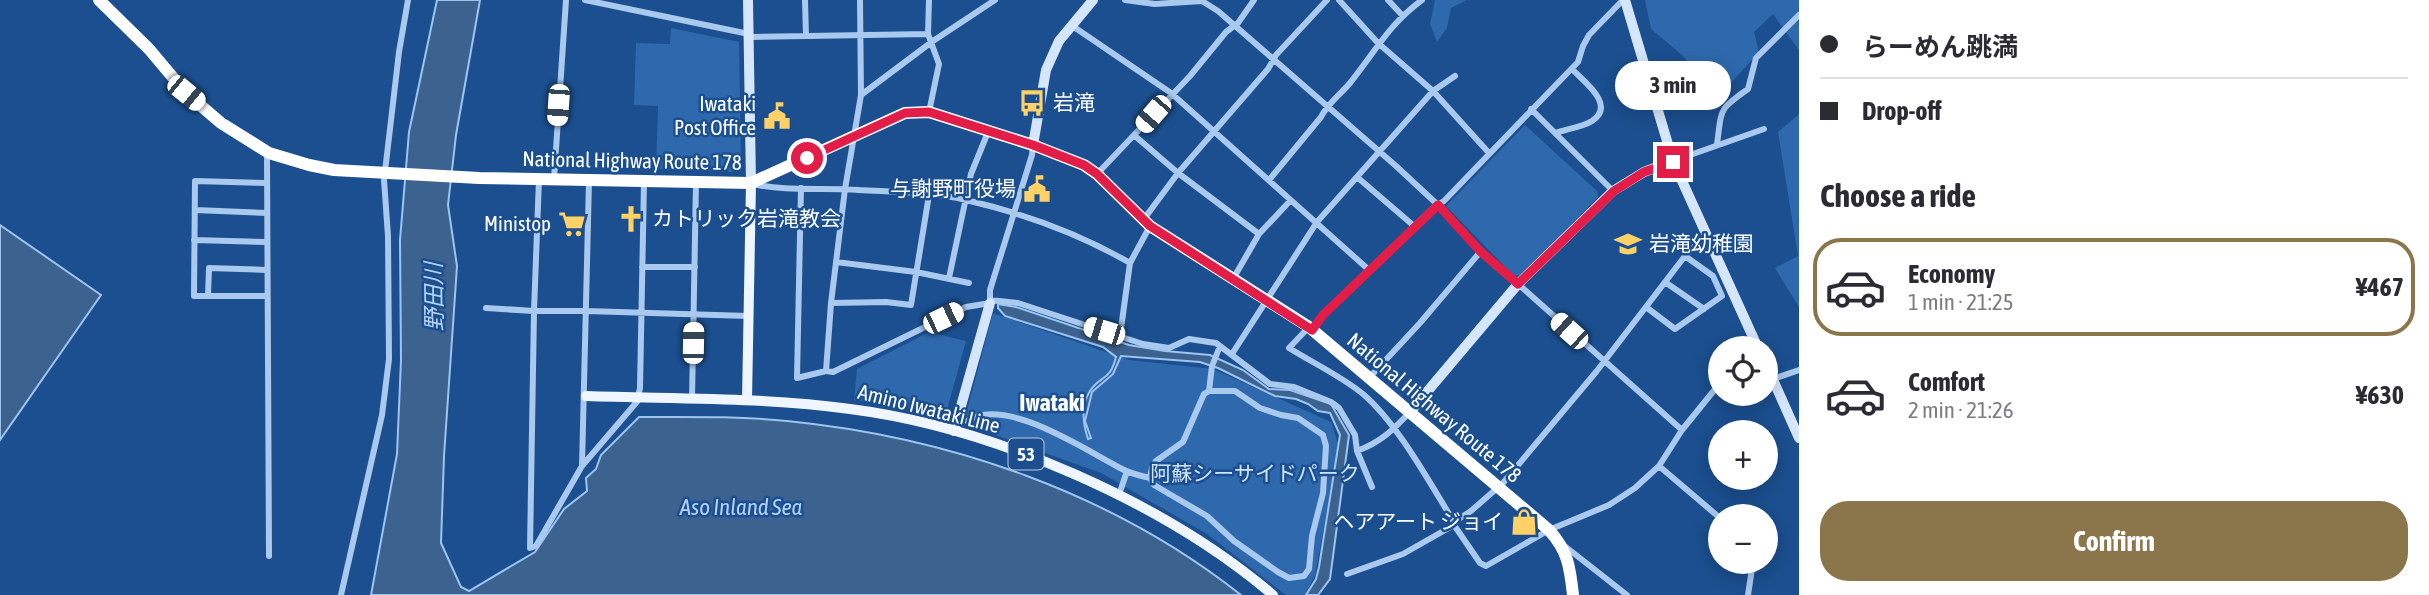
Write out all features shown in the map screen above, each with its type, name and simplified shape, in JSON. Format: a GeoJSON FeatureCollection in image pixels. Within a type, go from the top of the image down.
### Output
{"type":"FeatureCollection","features":[{"type":"Feature","properties":{"kind":"highway","name":"National Highway Route 178"},"geometry":{"type":"LineString","coordinates":[[99,0],[149,49],[186,93],[221,123],[269,153],[334,170],[590,181],[751,183],[905,113],[929,112],[1033,145],[1084,165],[1097,174],[1147,223],[1311,328],[1549,530],[1560,543],[1567,558],[1573,595]]}},
{"type":"Feature","properties":{"kind":"main road"},"geometry":{"type":"LineString","coordinates":[[747,400],[751,183]]}},
{"type":"Feature","properties":{"kind":"main road","name":"Amino Iwataki Line"},"geometry":{"type":"LineString","coordinates":[[586,396],[747,400],[853,409],[954,431],[1023,453],[1094,483],[1167,523],[1233,565],[1273,595]]}},
{"type":"Feature","properties":{"kind":"street"},"geometry":{"type":"LineString","coordinates":[[341,595],[382,415],[389,359],[386,174],[398,52],[408,0]]}},
{"type":"Feature","properties":{"kind":"street"},"geometry":{"type":"LineString","coordinates":[[554,179],[566,0]]}},
{"type":"Feature","properties":{"kind":"street"},"geometry":{"type":"LineString","coordinates":[[585,0],[749,36],[930,38]]}},
{"type":"Feature","properties":{"kind":"street"},"geometry":{"type":"LineString","coordinates":[[748,0],[751,183],[767,187],[845,189],[965,199],[1093,243],[1130,263]]}},
{"type":"Feature","properties":{"kind":"street"},"geometry":{"type":"LineString","coordinates":[[805,0],[806,36]]}},
{"type":"Feature","properties":{"kind":"street"},"geometry":{"type":"LineString","coordinates":[[826,371],[845,189],[861,94],[860,0]]}},
{"type":"Feature","properties":{"kind":"street"},"geometry":{"type":"LineString","coordinates":[[929,0],[930,38],[939,64],[929,112]]}},
{"type":"Feature","properties":{"kind":"street"},"geometry":{"type":"LineString","coordinates":[[861,94],[930,38],[995,0]]}},
{"type":"Feature","properties":{"kind":"street"},"geometry":{"type":"LineString","coordinates":[[954,431],[989,303],[990,290],[1015,214],[1033,145],[1046,69],[1059,41],[1093,0]]}},
{"type":"Feature","properties":{"kind":"street"},"geometry":{"type":"LineString","coordinates":[[1125,0],[1156,4],[1202,1],[1235,24],[1438,205],[1480,251],[1682,430]]}},
{"type":"Feature","properties":{"kind":"street"},"geometry":{"type":"LineString","coordinates":[[1097,174],[1135,136],[1254,0]]}},
{"type":"Feature","properties":{"kind":"street"},"geometry":{"type":"LineString","coordinates":[[1120,336],[1130,263],[1147,223],[1178,173],[1327,0]]}},
{"type":"Feature","properties":{"kind":"street"},"geometry":{"type":"LineString","coordinates":[[1339,0],[1378,43],[1433,91],[1489,153]]}},
{"type":"Feature","properties":{"kind":"street"},"geometry":{"type":"LineString","coordinates":[[1388,0],[1402,15]]}},
{"type":"Feature","properties":{"kind":"street"},"geometry":{"type":"LineString","coordinates":[[1269,180],[1321,117],[1327,105],[1349,83],[1378,43],[1402,15],[1422,0]]}},
{"type":"Feature","properties":{"kind":"street"},"geometry":{"type":"LineString","coordinates":[[1708,398],[1682,430],[1659,466],[1622,498],[1549,530],[1486,566],[1480,562],[1394,430],[1361,392],[1289,348],[1438,205],[1572,69],[1578,62],[1589,35],[1624,0],[1673,162],[1753,336]]}},
{"type":"Feature","properties":{"kind":"street"},"geometry":{"type":"LineString","coordinates":[[1717,144],[1724,106],[1748,89],[1756,58],[1799,15]]}},
{"type":"Feature","properties":{"kind":"street"},"geometry":{"type":"LineString","coordinates":[[1071,25],[1171,93],[1369,271]]}},
{"type":"Feature","properties":{"kind":"street"},"geometry":{"type":"LineString","coordinates":[[1555,133],[1591,122],[1601,108],[1601,101],[1572,69]]}},
{"type":"Feature","properties":{"kind":"street"},"geometry":{"type":"LineString","coordinates":[[1232,354],[1317,222],[1433,91],[1455,76]]}},
{"type":"Feature","properties":{"kind":"street"},"geometry":{"type":"LineString","coordinates":[[1531,110],[1614,191]]}},
{"type":"Feature","properties":{"kind":"street"},"geometry":{"type":"LineString","coordinates":[[1357,451],[1394,430],[1518,284],[1614,191],[1644,172],[1764,129]]}},
{"type":"Feature","properties":{"kind":"street"},"geometry":{"type":"LineString","coordinates":[[948,278],[971,174],[989,131]]}},
{"type":"Feature","properties":{"kind":"street"},"geometry":{"type":"LineString","coordinates":[[1135,136],[1178,173],[1259,234]]}},
{"type":"Feature","properties":{"kind":"street"},"geometry":{"type":"LineString","coordinates":[[269,153],[269,556]]}},
{"type":"Feature","properties":{"kind":"street"},"geometry":{"type":"LineString","coordinates":[[1357,177],[1414,226]]}},
{"type":"Feature","properties":{"kind":"street"},"geometry":{"type":"LineString","coordinates":[[539,179],[530,548],[536,546],[582,466],[640,397],[644,182]]}},
{"type":"Feature","properties":{"kind":"street"},"geometry":{"type":"LineString","coordinates":[[267,183],[195,181],[194,240],[194,296],[267,296]]}},
{"type":"Feature","properties":{"kind":"street"},"geometry":{"type":"LineString","coordinates":[[582,466],[590,181]]}},
{"type":"Feature","properties":{"kind":"street"},"geometry":{"type":"LineString","coordinates":[[692,399],[696,182]]}},
{"type":"Feature","properties":{"kind":"street"},"geometry":{"type":"LineString","coordinates":[[801,188],[797,378],[826,371],[833,372],[965,307],[989,303],[1018,303],[1143,344],[1169,348],[1189,339],[1210,341],[1232,354],[1270,384],[1294,387],[1331,402],[1339,408],[1355,435],[1357,451],[1372,487]]}},
{"type":"Feature","properties":{"kind":"street"},"geometry":{"type":"LineString","coordinates":[[831,303],[886,302],[911,305],[929,195]]}},
{"type":"Feature","properties":{"kind":"street"},"geometry":{"type":"LineString","coordinates":[[1233,279],[1259,234],[1290,201]]}},
{"type":"Feature","properties":{"kind":"street"},"geometry":{"type":"LineString","coordinates":[[195,210],[267,213]]}},
{"type":"Feature","properties":{"kind":"street"},"geometry":{"type":"LineString","coordinates":[[1347,574],[1403,554],[1471,511],[1503,483],[1603,362],[1685,256],[1707,234]]}},
{"type":"Feature","properties":{"kind":"street"},"geometry":{"type":"LineString","coordinates":[[194,240],[267,242]]}},
{"type":"Feature","properties":{"kind":"street"},"geometry":{"type":"LineString","coordinates":[[1369,378],[1420,323],[1480,251]]}},
{"type":"Feature","properties":{"kind":"street"},"geometry":{"type":"LineString","coordinates":[[1646,307],[1675,329],[1722,296],[1713,276],[1685,256]]}},
{"type":"Feature","properties":{"kind":"street"},"geometry":{"type":"LineString","coordinates":[[836,262],[916,272],[969,283]]}},
{"type":"Feature","properties":{"kind":"street"},"geometry":{"type":"LineString","coordinates":[[642,267],[695,267]]}},
{"type":"Feature","properties":{"kind":"street"},"geometry":{"type":"LineString","coordinates":[[208,296],[209,268],[267,270]]}},
{"type":"Feature","properties":{"kind":"street"},"geometry":{"type":"LineString","coordinates":[[1665,282],[1704,309]]}},
{"type":"Feature","properties":{"kind":"street"},"geometry":{"type":"LineString","coordinates":[[486,307],[534,311],[748,316]]}},
{"type":"Feature","properties":{"kind":"street"},"geometry":{"type":"LineString","coordinates":[[1209,391],[1210,377],[1220,346]]}},
{"type":"Feature","properties":{"kind":"street"},"geometry":{"type":"LineString","coordinates":[[1778,377],[1799,370]]}},
{"type":"Feature","properties":{"kind":"street"},"geometry":{"type":"LineString","coordinates":[[1778,390],[1799,438]]}},
{"type":"Feature","properties":{"kind":"street"},"geometry":{"type":"LineString","coordinates":[[1209,391],[1235,391],[1260,408],[1298,418],[1323,435],[1326,446],[1323,493],[1312,536],[1309,569],[1304,576],[1289,578],[1278,572],[1234,541],[1207,516],[1154,485],[1150,478],[1150,471],[1156,461],[1183,442],[1199,403],[1209,391]]}},
{"type":"Feature","properties":{"kind":"street"},"geometry":{"type":"LineString","coordinates":[[967,421],[977,414],[999,414],[1042,427],[1078,443],[1127,471],[1150,478]]}},
{"type":"Feature","properties":{"kind":"street"},"geometry":{"type":"LineString","coordinates":[[1659,466],[1708,509]]}},
{"type":"Feature","properties":{"kind":"street"},"geometry":{"type":"LineString","coordinates":[[1121,489],[1127,471]]}},
{"type":"Feature","properties":{"kind":"street"},"geometry":{"type":"LineString","coordinates":[[1560,543],[1626,595]]}},
{"type":"Feature","properties":{"kind":"street"},"geometry":{"type":"LineString","coordinates":[[1748,595],[1751,574]]}},
{"type":"Feature","properties":{"kind":"green space"},"geometry":{"type":"Polygon","coordinates":[[[1435,0],[1467,0],[1451,8],[1447,28],[1437,42],[1430,24],[1435,0]]]}},
{"type":"Feature","properties":{"kind":"green space"},"geometry":{"type":"Polygon","coordinates":[[[1645,0],[1799,0],[1799,50],[1773,14],[1754,32],[1759,52],[1730,84],[1705,82],[1682,55],[1651,29],[1645,0]]]}},
{"type":"Feature","properties":{"kind":"green space"},"geometry":{"type":"Polygon","coordinates":[[[671,28],[739,42],[741,163],[733,172],[656,169],[658,106],[634,105],[636,43],[670,44],[671,28]]]}},
{"type":"Feature","properties":{"kind":"green space"},"geometry":{"type":"Polygon","coordinates":[[[1799,114],[1799,307],[1775,268],[1798,256],[1778,132],[1799,114]]]}},
{"type":"Feature","properties":{"kind":"green space"},"geometry":{"type":"Polygon","coordinates":[[[1525,125],[1597,191],[1598,197],[1520,276],[1513,275],[1446,206],[1525,125]]]}},
{"type":"Feature","properties":{"kind":"green space","name":"阿蘇シーサイドパーク"},"geometry":{"type":"Polygon","coordinates":[[[993,313],[1129,360],[1213,369],[1331,422],[1339,447],[1315,575],[1305,595],[1286,595],[1207,534],[1101,473],[973,427],[966,414],[993,313]]]}},
{"type":"Feature","properties":{"kind":"green space"},"geometry":{"type":"Polygon","coordinates":[[[929,332],[966,341],[947,410],[938,416],[902,406],[854,400],[857,369],[929,332]]]}},
{"type":"Feature","properties":{"kind":"water","name":"Aso Inland Sea"},"geometry":{"type":"Polygon","coordinates":[[[437,0],[480,0],[456,135],[448,205],[457,266],[441,543],[461,587],[469,591],[535,552],[564,509],[587,491],[586,478],[596,469],[601,455],[639,417],[713,417],[787,421],[848,429],[968,456],[1083,499],[1138,527],[1191,559],[1241,595],[371,595],[397,454],[401,360],[400,240],[409,132],[437,0]]]}},
{"type":"Feature","properties":{"kind":"water"},"geometry":{"type":"Polygon","coordinates":[[[0,225],[101,295],[0,440],[0,225]]]}},
{"type":"Feature","properties":{"kind":"water"},"geometry":{"type":"Polygon","coordinates":[[[998,304],[1016,307],[1129,345],[1210,355],[1243,370],[1269,389],[1290,390],[1331,404],[1349,435],[1330,579],[1318,595],[1306,595],[1316,579],[1319,567],[1340,435],[1330,413],[1318,411],[1296,399],[1275,396],[1200,362],[1121,356],[1113,374],[1092,392],[1085,421],[1091,438],[1088,439],[1085,427],[1084,415],[1087,396],[1111,371],[1116,357],[1103,347],[1005,316],[998,304]]]}},
{"type":"Feature","properties":{"kind":"place","name":"岩滝"},"geometry":{"type":"Point","coordinates":[1032,103]}},
{"type":"Feature","properties":{"kind":"place","name":"Iwataki Post Office"},"geometry":{"type":"Point","coordinates":[777,116]}},
{"type":"Feature","properties":{"kind":"place","name":"与謝野町役場"},"geometry":{"type":"Point","coordinates":[1037,189]}},
{"type":"Feature","properties":{"kind":"place","name":"カトリック岩滝教会"},"geometry":{"type":"Point","coordinates":[631,219]}},
{"type":"Feature","properties":{"kind":"place","name":"Ministop"},"geometry":{"type":"Point","coordinates":[572,224]}},
{"type":"Feature","properties":{"kind":"place","name":"岩滝幼稚園"},"geometry":{"type":"Point","coordinates":[1628,244]}},
{"type":"Feature","properties":{"kind":"place","name":"ヘアアート ジョイ"},"geometry":{"type":"Point","coordinates":[1524,522]}},
{"type":"Feature","properties":{"kind":"district","name":"Iwataki"},"geometry":{"type":"Point","coordinates":[1052,403]}},
{"type":"Feature","properties":{"kind":"route"},"geometry":{"type":"LineString","coordinates":[[807,158],[853,135],[905,113],[917,111],[929,112],[1033,145],[1084,165],[1097,174],[1150,226],[1312,330],[1323,315],[1438,205],[1480,251],[1518,284],[1625,182],[1673,162]]}},
{"type":"Feature","properties":{"kind":"water label","name":"野田川"},"geometry":{"type":"Point","coordinates":[434,297]}}]}
